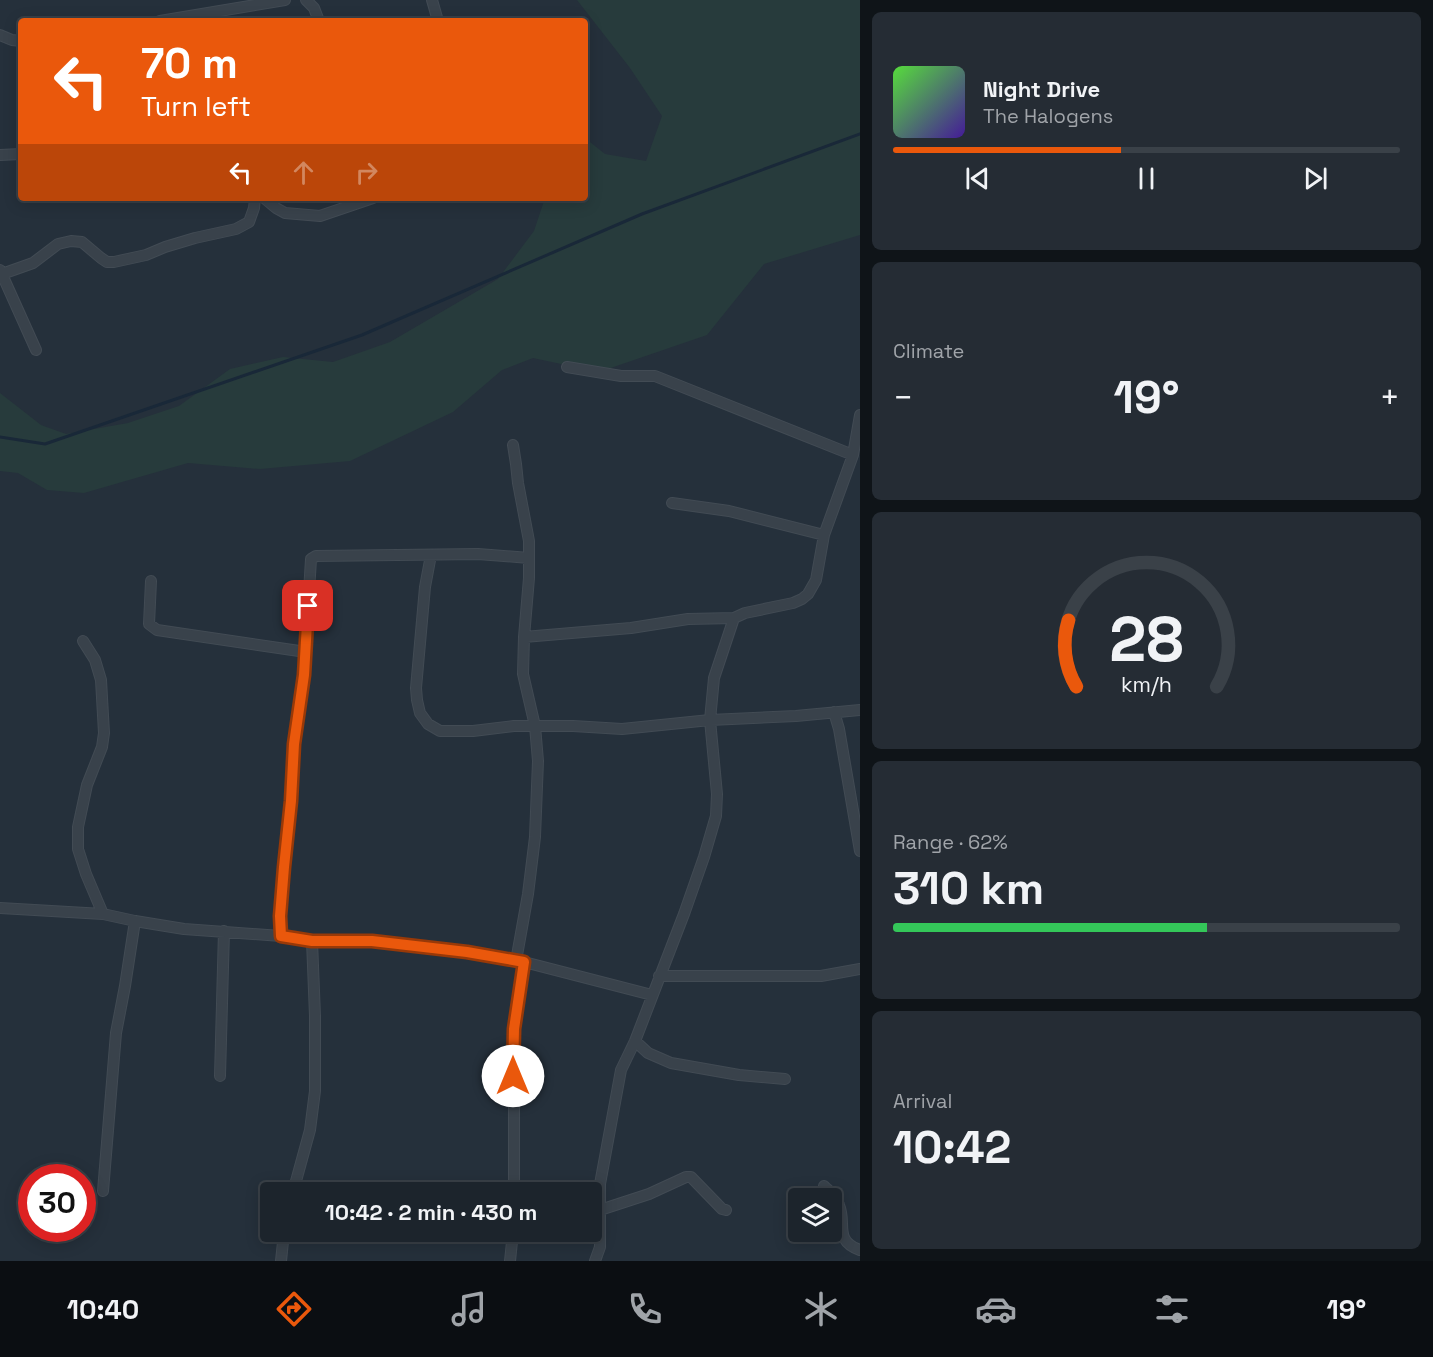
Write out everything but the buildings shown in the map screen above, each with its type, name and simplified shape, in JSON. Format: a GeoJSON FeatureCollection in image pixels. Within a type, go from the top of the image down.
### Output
{"type":"FeatureCollection","features":[{"type":"Feature","properties":{"kind":"street"},"geometry":{"type":"LineString","coordinates":[[178,18],[285,0]]}},
{"type":"Feature","properties":{"kind":"street"},"geometry":{"type":"LineString","coordinates":[[306,0],[314,8],[318,18]]}},
{"type":"Feature","properties":{"kind":"street"},"geometry":{"type":"LineString","coordinates":[[432,0],[437,18]]}},
{"type":"Feature","properties":{"kind":"street"},"geometry":{"type":"LineString","coordinates":[[0,35],[18,41]]}},
{"type":"Feature","properties":{"kind":"street"},"geometry":{"type":"LineString","coordinates":[[0,155],[18,154]]}},
{"type":"Feature","properties":{"kind":"street"},"geometry":{"type":"LineString","coordinates":[[36,350],[1,272],[33,263],[58,244],[70,241],[82,242],[107,262],[146,255],[195,238],[236,229],[249,222],[255,201]]}},
{"type":"Feature","properties":{"kind":"street"},"geometry":{"type":"LineString","coordinates":[[268,201],[285,213],[320,216],[364,201]]}},
{"type":"Feature","properties":{"kind":"street"},"geometry":{"type":"LineString","coordinates":[[567,367],[621,376],[656,376],[853,455]]}},
{"type":"Feature","properties":{"kind":"street"},"geometry":{"type":"LineString","coordinates":[[524,637],[631,628],[688,619],[734,618],[745,613],[793,603],[808,594],[816,580],[824,535],[853,455],[860,415]]}},
{"type":"Feature","properties":{"kind":"street"},"geometry":{"type":"LineString","coordinates":[[513,445],[529,541],[529,578],[522,674],[535,726],[538,761],[535,837],[514,1029],[514,1182]]}},
{"type":"Feature","properties":{"kind":"street"},"geometry":{"type":"LineString","coordinates":[[672,503],[729,511],[824,535]]}},
{"type":"Feature","properties":{"kind":"street"},"geometry":{"type":"LineString","coordinates":[[281,936],[280,916],[294,744],[306,652],[310,561],[313,557],[478,554],[529,558]]}},
{"type":"Feature","properties":{"kind":"street"},"geometry":{"type":"LineString","coordinates":[[431,555],[425,587],[417,700],[420,713],[428,724],[440,731],[473,731],[514,726],[622,729],[710,720],[860,710]]}},
{"type":"Feature","properties":{"kind":"street"},"geometry":{"type":"LineString","coordinates":[[152,580],[149,624],[157,630],[306,652]]}},
{"type":"Feature","properties":{"kind":"street"},"geometry":{"type":"LineString","coordinates":[[600,1182],[621,1070],[684,914],[716,816],[717,794],[710,720],[714,678],[734,618]]}},
{"type":"Feature","properties":{"kind":"street"},"geometry":{"type":"LineString","coordinates":[[83,641],[95,660],[101,680],[104,733],[102,747],[87,785],[78,827],[78,849],[103,914]]}},
{"type":"Feature","properties":{"kind":"street"},"geometry":{"type":"LineString","coordinates":[[834,712],[860,851]]}},
{"type":"Feature","properties":{"kind":"street"},"geometry":{"type":"LineString","coordinates":[[0,908],[103,914],[184,929],[281,936],[312,941],[372,941],[467,952],[520,961],[652,995]]}},
{"type":"Feature","properties":{"kind":"street"},"geometry":{"type":"LineString","coordinates":[[103,1191],[116,1033],[135,921]]}},
{"type":"Feature","properties":{"kind":"street"},"geometry":{"type":"LineString","coordinates":[[220,1076],[224,931]]}},
{"type":"Feature","properties":{"kind":"street"},"geometry":{"type":"LineString","coordinates":[[296,1182],[310,1130],[315,1091],[312,941]]}},
{"type":"Feature","properties":{"kind":"street"},"geometry":{"type":"LineString","coordinates":[[659,976],[821,976],[860,969]]}},
{"type":"Feature","properties":{"kind":"street"},"geometry":{"type":"LineString","coordinates":[[634,1041],[648,1053],[671,1063],[739,1076],[785,1079]]}},
{"type":"Feature","properties":{"kind":"street"},"geometry":{"type":"LineString","coordinates":[[602,1209],[691,1177],[722,1209],[726,1210]]}},
{"type":"Feature","properties":{"kind":"street"},"geometry":{"type":"LineString","coordinates":[[824,1186],[834,1195],[839,1204],[842,1214],[841,1231],[844,1239],[860,1250]]}},
{"type":"Feature","properties":{"kind":"street"},"geometry":{"type":"LineString","coordinates":[[281,1261],[283,1242]]}},
{"type":"Feature","properties":{"kind":"street"},"geometry":{"type":"LineString","coordinates":[[510,1261],[512,1242]]}},
{"type":"Feature","properties":{"kind":"street"},"geometry":{"type":"LineString","coordinates":[[595,1261],[600,1242]]}},
{"type":"Feature","properties":{"kind":"green space"},"geometry":{"type":"Polygon","coordinates":[[[577,0],[860,0],[860,235],[764,264],[707,335],[599,372],[533,358],[502,370],[453,412],[350,461],[260,469],[188,463],[84,493],[47,490],[18,473],[0,471],[0,393],[41,425],[66,434],[128,423],[179,406],[230,369],[283,357],[333,362],[390,342],[498,279],[534,231],[544,201],[588,201],[588,140],[605,154],[646,161],[662,116],[630,68],[577,0]]]}},
{"type":"Feature","properties":{"kind":"waterway"},"geometry":{"type":"LineString","coordinates":[[0,437],[45,444],[362,335],[642,214],[860,134]]}},
{"type":"Feature","properties":{"kind":"route"},"geometry":{"type":"LineString","coordinates":[[308,606],[304,675],[294,744],[280,916],[281,936],[312,941],[372,941],[467,952],[524,962],[514,1029],[513,1076]]}}]}
